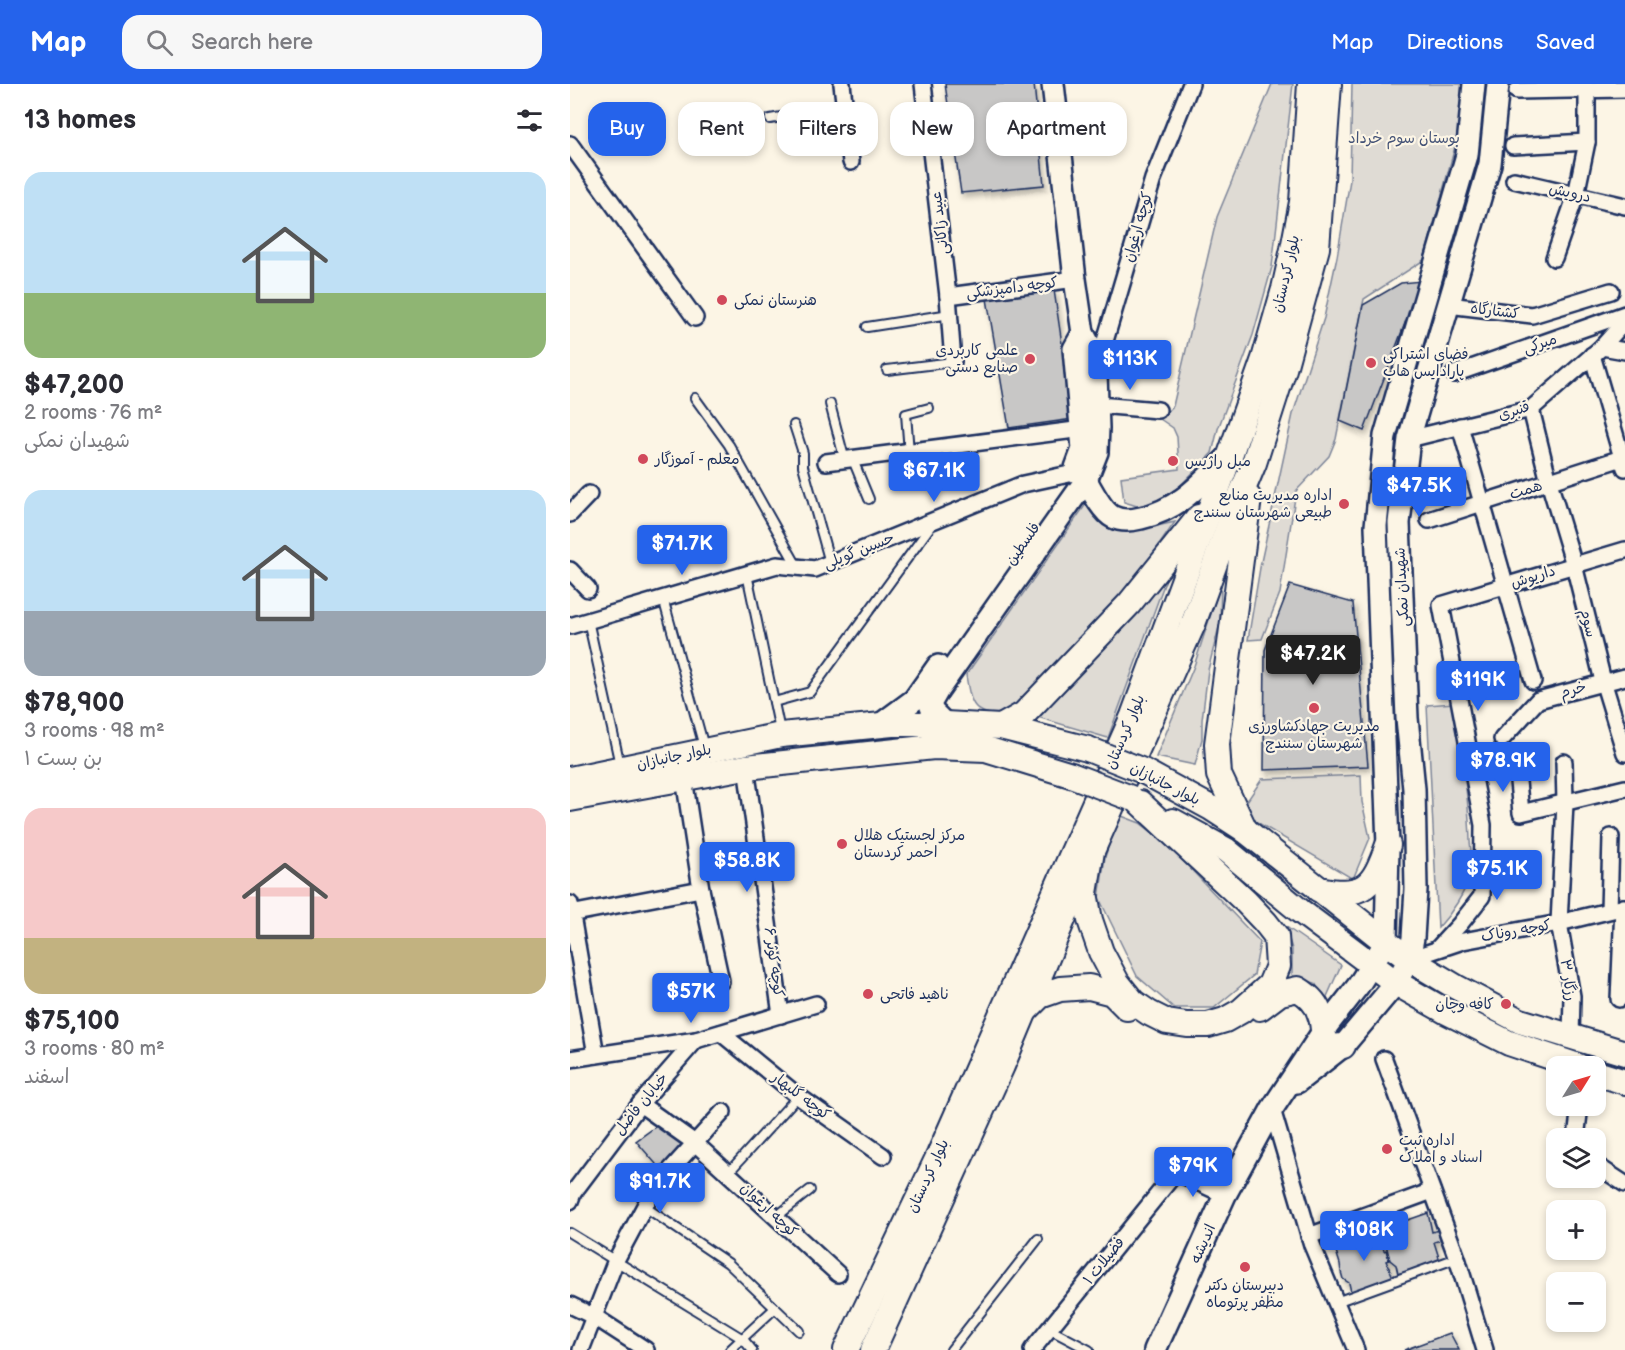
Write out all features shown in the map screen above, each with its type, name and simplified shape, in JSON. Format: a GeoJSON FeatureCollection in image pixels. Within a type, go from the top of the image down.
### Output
{"type":"FeatureCollection","features":[{"type":"Feature","properties":{"kind":"main road","name":"فلسطین"},"geometry":{"type":"LineString","coordinates":[[880,725],[914,700],[1097,452],[1096,374],[1092,350],[1083,333],[1053,84]]}},
{"type":"Feature","properties":{"kind":"main road","name":"بلوار کردستان"},"geometry":{"type":"LineString","coordinates":[[873,1350],[1133,717],[1264,359],[1284,289],[1302,202],[1310,84]]}},
{"type":"Feature","properties":{"kind":"main road","name":"بلوار کردستان"},"geometry":{"type":"LineString","coordinates":[[846,1350],[939,1155],[992,1062],[1025,1012],[1092,851],[1193,624],[1254,463],[1317,248],[1329,84]]}},
{"type":"Feature","properties":{"kind":"main road","name":"شهیدان نمکی"},"geometry":{"type":"LineString","coordinates":[[1386,942],[1388,845],[1376,526],[1385,436],[1467,155],[1474,84]]}},
{"type":"Feature","properties":{"kind":"main road","name":"شهیدان نمکی"},"geometry":{"type":"LineString","coordinates":[[1409,959],[1413,938],[1416,889],[1414,800],[1407,718],[1399,523],[1408,439],[1490,164],[1508,87]]}},
{"type":"Feature","properties":{"kind":"main road","name":"فلسطین"},"geometry":{"type":"LineString","coordinates":[[945,724],[933,712],[930,704],[1080,476],[1083,429],[1074,349],[1083,333]]}},
{"type":"Feature","properties":{"kind":"main road"},"geometry":{"type":"LineString","coordinates":[[1080,476],[1097,500],[1113,517],[1131,520],[1156,514],[1182,501],[1230,455]]}},
{"type":"Feature","properties":{"kind":"main road"},"geometry":{"type":"LineString","coordinates":[[1245,830],[1219,775],[1217,744],[1254,463]]}},
{"type":"Feature","properties":{"kind":"main road"},"geometry":{"type":"LineString","coordinates":[[1182,501],[1211,501]]}},
{"type":"Feature","properties":{"kind":"main road"},"geometry":{"type":"LineString","coordinates":[[1001,727],[1024,714],[1129,604],[1211,501]]}},
{"type":"Feature","properties":{"kind":"main road","name":"بلوار جانبازان"},"geometry":{"type":"LineString","coordinates":[[570,779],[781,735],[880,725],[945,724],[1001,727],[1088,749],[1143,771],[1211,807],[1245,830],[1409,959],[1456,987],[1520,1021],[1625,1053]]}},
{"type":"Feature","properties":{"kind":"main road","name":"بلوار جانبازان"},"geometry":{"type":"LineString","coordinates":[[570,799],[746,767],[934,747],[986,749],[1071,775],[1135,800],[1226,850],[1300,911],[1396,983],[1509,1043],[1548,1056]]}},
{"type":"Feature","properties":{"kind":"main road","name":"بلوار کردستان"},"geometry":{"type":"LineString","coordinates":[[1092,851],[1084,893],[1090,920],[1101,952],[1117,982],[1133,1002],[1167,1022],[1208,1025],[1225,1020],[1241,1011],[1270,985],[1278,966],[1276,936],[1246,902],[1135,800]]}},
{"type":"Feature","properties":{"kind":"main road"},"geometry":{"type":"LineString","coordinates":[[1318,889],[1339,893],[1354,891],[1369,885],[1378,872],[1388,845]]}},
{"type":"Feature","properties":{"kind":"main road","name":"اندیشه"},"geometry":{"type":"LineString","coordinates":[[1155,1350],[1225,1195],[1272,1109],[1323,1032],[1372,966],[1386,942]]}},
{"type":"Feature","properties":{"kind":"main road","name":"اندیشه"},"geometry":{"type":"LineString","coordinates":[[1272,1109],[1295,1083],[1343,1046],[1396,983],[1409,959]]}},
{"type":"Feature","properties":{"kind":"main road"},"geometry":{"type":"LineString","coordinates":[[1025,1012],[1040,996],[1060,989],[1089,987],[1112,993],[1145,1022],[1167,1031],[1191,1035],[1211,1033],[1230,1027],[1280,993],[1298,989],[1314,1002],[1321,1015],[1324,1041],[1331,1047],[1343,1046]]}},
{"type":"Feature","properties":{"kind":"main road"},"geometry":{"type":"LineString","coordinates":[[1606,1076],[1625,1082]]}},
{"type":"Feature","properties":{"kind":"street"},"geometry":{"type":"LineString","coordinates":[[842,84],[844,102]]}},
{"type":"Feature","properties":{"kind":"street","name":"عبید زاکانی"},"geometry":{"type":"LineString","coordinates":[[923,84],[950,314],[953,362]]}},
{"type":"Feature","properties":{"kind":"street","name":"کوچه ارغوان"},"geometry":{"type":"LineString","coordinates":[[1096,374],[1153,179],[1191,84]]}},
{"type":"Feature","properties":{"kind":"street"},"geometry":{"type":"LineString","coordinates":[[1508,87],[1625,89]]}},
{"type":"Feature","properties":{"kind":"street"},"geometry":{"type":"LineString","coordinates":[[1554,258],[1576,195],[1587,142],[1587,90]]}},
{"type":"Feature","properties":{"kind":"street"},"geometry":{"type":"LineString","coordinates":[[1513,146],[1587,142]]}},
{"type":"Feature","properties":{"kind":"street"},"geometry":{"type":"LineString","coordinates":[[570,144],[695,318]]}},
{"type":"Feature","properties":{"kind":"street"},"geometry":{"type":"LineString","coordinates":[[850,156],[851,162]]}},
{"type":"Feature","properties":{"kind":"street","name":"درویش"},"geometry":{"type":"LineString","coordinates":[[1514,180],[1625,206]]}},
{"type":"Feature","properties":{"kind":"street","name":"کوچه دامپزشکی"},"geometry":{"type":"LineString","coordinates":[[948,296],[1075,279]]}},
{"type":"Feature","properties":{"kind":"street","name":"کشتارگاه"},"geometry":{"type":"LineString","coordinates":[[1448,305],[1532,315],[1611,291]]}},
{"type":"Feature","properties":{"kind":"street","name":"میرکی"},"geometry":{"type":"LineString","coordinates":[[1454,374],[1625,314]]}},
{"type":"Feature","properties":{"kind":"street","name":"قنبری"},"geometry":{"type":"LineString","coordinates":[[1408,439],[1531,409],[1597,351],[1625,321]]}},
{"type":"Feature","properties":{"kind":"street"},"geometry":{"type":"LineString","coordinates":[[1624,463],[1597,351],[1625,351]]}},
{"type":"Feature","properties":{"kind":"street"},"geometry":{"type":"LineString","coordinates":[[1098,405],[1158,410]]}},
{"type":"Feature","properties":{"kind":"street","name":"سوم"},"geometry":{"type":"LineString","coordinates":[[1531,409],[1603,681],[1625,753]]}},
{"type":"Feature","properties":{"kind":"street"},"geometry":{"type":"LineString","coordinates":[[1460,426],[1533,681]]}},
{"type":"Feature","properties":{"kind":"street"},"geometry":{"type":"LineString","coordinates":[[826,462],[1083,429]]}},
{"type":"Feature","properties":{"kind":"street","name":"همت"},"geometry":{"type":"LineString","coordinates":[[1429,520],[1549,482],[1624,463]]}},
{"type":"Feature","properties":{"kind":"street","name":"حسین گویلی"},"geometry":{"type":"LineString","coordinates":[[570,626],[777,565],[815,569],[1023,484],[1080,476]]}},
{"type":"Feature","properties":{"kind":"street"},"geometry":{"type":"LineString","coordinates":[[570,514],[589,494]]}},
{"type":"Feature","properties":{"kind":"street","name":"داریوش"},"geometry":{"type":"LineString","coordinates":[[1438,948],[1482,896],[1483,825],[1441,605],[1625,550]]}},
{"type":"Feature","properties":{"kind":"street"},"geometry":{"type":"LineString","coordinates":[[570,570],[588,589]]}},
{"type":"Feature","properties":{"kind":"street","name":"خرم"},"geometry":{"type":"LineString","coordinates":[[1502,740],[1538,700],[1625,677]]}},
{"type":"Feature","properties":{"kind":"street","name":"رزگار ۳"},"geometry":{"type":"LineString","coordinates":[[1564,762],[1565,803],[1559,923],[1572,996],[1571,1037]]}},
{"type":"Feature","properties":{"kind":"street","name":"کوچه کوثر ۶"},"geometry":{"type":"LineString","coordinates":[[746,767],[781,1015]]}},
{"type":"Feature","properties":{"kind":"street"},"geometry":{"type":"LineString","coordinates":[[1517,771],[1521,813],[1625,788]]}},
{"type":"Feature","properties":{"kind":"street"},"geometry":{"type":"LineString","coordinates":[[684,778],[701,889],[721,981]]}},
{"type":"Feature","properties":{"kind":"street"},"geometry":{"type":"LineString","coordinates":[[1611,837],[1619,908],[1619,999]]}},
{"type":"Feature","properties":{"kind":"street"},"geometry":{"type":"LineString","coordinates":[[596,1055],[571,910],[701,889]]}},
{"type":"Feature","properties":{"kind":"street","name":"کوچه روناک"},"geometry":{"type":"LineString","coordinates":[[1409,959],[1463,941],[1559,923],[1619,908]]}},
{"type":"Feature","properties":{"kind":"street"},"geometry":{"type":"LineString","coordinates":[[570,1059],[696,1040],[816,1004]]}},
{"type":"Feature","properties":{"kind":"street","name":"کوچه گلبهار"},"geometry":{"type":"LineString","coordinates":[[722,1033],[798,1096],[883,1156]]}},
{"type":"Feature","properties":{"kind":"street","name":"خیابان فاضل"},"geometry":{"type":"LineString","coordinates":[[570,1201],[573,1193],[640,1104],[696,1040]]}},
{"type":"Feature","properties":{"kind":"street"},"geometry":{"type":"LineString","coordinates":[[1384,1059],[1457,1258],[1485,1350]]}},
{"type":"Feature","properties":{"kind":"street","name":"کوچه ارغوان"},"geometry":{"type":"LineString","coordinates":[[640,1104],[695,1143],[838,1274]]}},
{"type":"Feature","properties":{"kind":"street"},"geometry":{"type":"LineString","coordinates":[[1272,1109],[1309,1236],[1356,1350]]}},
{"type":"Feature","properties":{"kind":"street"},"geometry":{"type":"LineString","coordinates":[[580,1350],[595,1317],[615,1260],[655,1187],[723,1112]]}},
{"type":"Feature","properties":{"kind":"street","name":"فضیلات ۱"},"geometry":{"type":"LineString","coordinates":[[1032,1350],[1176,1172],[1225,1195]]}},
{"type":"Feature","properties":{"kind":"street"},"geometry":{"type":"LineString","coordinates":[[1606,1172],[1625,1184]]}},
{"type":"Feature","properties":{"kind":"street"},"geometry":{"type":"LineString","coordinates":[[1309,1236],[1432,1191]]}},
{"type":"Feature","properties":{"kind":"street"},"geometry":{"type":"LineString","coordinates":[[570,1305],[595,1317],[646,1350]]}},
{"type":"Feature","properties":{"kind":"lane"},"geometry":{"type":"LineString","coordinates":[[770,119],[777,118]]}},
{"type":"Feature","properties":{"kind":"lane"},"geometry":{"type":"LineString","coordinates":[[867,327],[950,314]]}},
{"type":"Feature","properties":{"kind":"lane"},"geometry":{"type":"LineString","coordinates":[[887,370],[953,362]]}},
{"type":"Feature","properties":{"kind":"lane"},"geometry":{"type":"LineString","coordinates":[[695,398],[729,445],[798,567]]}},
{"type":"Feature","properties":{"kind":"lane"},"geometry":{"type":"LineString","coordinates":[[830,405],[849,460],[869,499]]}},
{"type":"Feature","properties":{"kind":"lane"},"geometry":{"type":"LineString","coordinates":[[909,452],[906,414],[930,408]]}},
{"type":"Feature","properties":{"kind":"lane"},"geometry":{"type":"LineString","coordinates":[[795,425],[803,453],[803,466],[830,563]]}},
{"type":"Feature","properties":{"kind":"lane"},"geometry":{"type":"LineString","coordinates":[[774,702],[810,692],[936,520]]}},
{"type":"Feature","properties":{"kind":"lane"},"geometry":{"type":"LineString","coordinates":[[747,574],[781,735]]}},
{"type":"Feature","properties":{"kind":"lane"},"geometry":{"type":"LineString","coordinates":[[663,598],[705,751]]}},
{"type":"Feature","properties":{"kind":"lane"},"geometry":{"type":"LineString","coordinates":[[588,620],[621,768]]}},
{"type":"Feature","properties":{"kind":"lane"},"geometry":{"type":"LineString","coordinates":[[728,1173],[798,1096]]}},
{"type":"Feature","properties":{"kind":"lane"},"geometry":{"type":"LineString","coordinates":[[776,1217],[810,1190]]}},
{"type":"Feature","properties":{"kind":"lane"},"geometry":{"type":"LineString","coordinates":[[645,1207],[728,1263],[799,1331]]}},
{"type":"Feature","properties":{"kind":"lane"},"geometry":{"type":"LineString","coordinates":[[570,1233],[742,1339],[752,1350]]}},
{"type":"Feature","properties":{"kind":"lane"},"geometry":{"type":"LineString","coordinates":[[951,1350],[1038,1239]]}},
{"type":"Feature","properties":{"kind":"lane"},"geometry":{"type":"LineString","coordinates":[[1336,1302],[1457,1258]]}},
{"type":"Feature","properties":{"kind":"lane"},"geometry":{"type":"LineString","coordinates":[[729,1350],[774,1309]]}},
{"type":"Feature","properties":{"kind":"lane"},"geometry":{"type":"LineString","coordinates":[[1049,1329],[1089,1350]]}},
{"type":"Feature","properties":{"kind":"green space"},"geometry":{"type":"Polygon","coordinates":[[[1272,84],[1293,84],[1272,267],[1253,335],[1218,429],[1212,453],[1179,487],[1153,504],[1137,506],[1124,502],[1121,477],[1179,469],[1177,437],[1173,428],[1160,419],[1173,406],[1217,217],[1272,84]]]}},
{"type":"Feature","properties":{"kind":"green space","name":"بوستان سوم خرداد"},"geometry":{"type":"Polygon","coordinates":[[[1352,84],[1463,84],[1459,132],[1424,260],[1364,299],[1336,439],[1329,456],[1296,491],[1280,593],[1262,639],[1248,640],[1261,562],[1293,414],[1324,318],[1337,257],[1350,180],[1352,84]]]}},
{"type":"Feature","properties":{"kind":"green space"},"geometry":{"type":"Polygon","coordinates":[[[1091,497],[1102,513],[1121,531],[1134,531],[1175,522],[1137,577],[1031,693],[1006,717],[980,710],[972,701],[966,675],[1091,497]]]}},
{"type":"Feature","properties":{"kind":"green space"},"geometry":{"type":"Polygon","coordinates":[[[1166,579],[1108,738],[1037,717],[1166,579]]]}},
{"type":"Feature","properties":{"kind":"green space"},"geometry":{"type":"Polygon","coordinates":[[[1221,583],[1220,623],[1208,670],[1202,739],[1195,765],[1156,757],[1194,666],[1221,583]]]}},
{"type":"Feature","properties":{"kind":"green space"},"geometry":{"type":"Polygon","coordinates":[[[1454,703],[1468,806],[1472,858],[1468,881],[1462,895],[1438,928],[1427,705],[1454,703]]]}},
{"type":"Feature","properties":{"kind":"green space"},"geometry":{"type":"Polygon","coordinates":[[[1361,775],[1362,802],[1370,838],[1353,879],[1255,821],[1245,804],[1262,779],[1361,775]]]}},
{"type":"Feature","properties":{"kind":"green space"},"geometry":{"type":"Polygon","coordinates":[[[1119,815],[1140,823],[1166,843],[1260,942],[1254,975],[1214,1008],[1174,1008],[1137,976],[1099,898],[1105,857],[1119,815]]]}},
{"type":"Feature","properties":{"kind":"green space"},"geometry":{"type":"Polygon","coordinates":[[[1285,926],[1341,965],[1325,1001],[1315,983],[1297,979],[1292,975],[1292,949],[1285,926]]]}},
{"type":"Feature","properties":{"kind":"building"},"geometry":{"type":"Polygon","coordinates":[[[945,84],[1034,84],[1036,102],[986,102],[986,156],[1041,156],[1044,185],[961,193],[956,156],[974,156],[974,102],[948,102],[945,84]]]}},
{"type":"Feature","properties":{"kind":"building","name":"فضای اشتراکی پارادایس هاب"},"geometry":{"type":"Polygon","coordinates":[[[1421,281],[1364,431],[1340,421],[1363,305],[1401,283],[1421,281]]]}},
{"type":"Feature","properties":{"kind":"building","name":"علمی کاربردی صنایع دستی"},"geometry":{"type":"Polygon","coordinates":[[[1054,290],[1073,419],[1009,428],[987,299],[1054,290]]]}},
{"type":"Feature","properties":{"kind":"building","name":"مدیریت جهادکشاورزی شهرستان سنندج"},"geometry":{"type":"Polygon","coordinates":[[[1290,585],[1353,603],[1368,766],[1264,770],[1265,650],[1290,585]]]}},
{"type":"Feature","properties":{"kind":"building"},"geometry":{"type":"Polygon","coordinates":[[[658,1125],[685,1147],[662,1171],[636,1141],[658,1125]]]}},
{"type":"Feature","properties":{"kind":"building"},"geometry":{"type":"Polygon","coordinates":[[[1428,1213],[1432,1232],[1438,1230],[1441,1240],[1434,1242],[1440,1261],[1398,1274],[1396,1265],[1390,1260],[1382,1229],[1428,1213]]]}},
{"type":"Feature","properties":{"kind":"building"},"geometry":{"type":"Polygon","coordinates":[[[1380,1232],[1384,1251],[1386,1250],[1389,1260],[1386,1261],[1393,1277],[1351,1292],[1349,1283],[1343,1279],[1335,1248],[1380,1232]]]}},
{"type":"Feature","properties":{"kind":"building"},"geometry":{"type":"Polygon","coordinates":[[[1450,1333],[1459,1350],[1404,1350],[1450,1333]]]}},
{"type":"Feature","properties":{"kind":"place","name":"هنرستان نمکی"},"geometry":{"type":"Point","coordinates":[722,300]}},
{"type":"Feature","properties":{"kind":"place","name":"علمی کاربردی صنایع دستی"},"geometry":{"type":"Point","coordinates":[1030,359]}},
{"type":"Feature","properties":{"kind":"place","name":"فضای اشتراکی پارادایس هاب"},"geometry":{"type":"Point","coordinates":[1371,363]}},
{"type":"Feature","properties":{"kind":"place","name":"معلم - آموزگار"},"geometry":{"type":"Point","coordinates":[643,459]}},
{"type":"Feature","properties":{"kind":"place","name":"مبل راژیس"},"geometry":{"type":"Point","coordinates":[1173,461]}},
{"type":"Feature","properties":{"kind":"place","name":"اداره مدیریت منابع طبیعی شهرستان سنندج"},"geometry":{"type":"Point","coordinates":[1344,504]}},
{"type":"Feature","properties":{"kind":"place","name":"مدیریت جهادکشاورزی شهرستان سنندج"},"geometry":{"type":"Point","coordinates":[1314,708]}},
{"type":"Feature","properties":{"kind":"place","name":"مرکز لجستیک هلال احمر کردستان"},"geometry":{"type":"Point","coordinates":[842,844]}},
{"type":"Feature","properties":{"kind":"place","name":"ناهید فاتحی"},"geometry":{"type":"Point","coordinates":[868,994]}},
{"type":"Feature","properties":{"kind":"place","name":"کافه وچان"},"geometry":{"type":"Point","coordinates":[1506,1004]}},
{"type":"Feature","properties":{"kind":"place","name":"اداره ثبت اسناد و املاک"},"geometry":{"type":"Point","coordinates":[1387,1149]}},
{"type":"Feature","properties":{"kind":"place","name":"دبیرستان دکتر مظفر پرتوماه"},"geometry":{"type":"Point","coordinates":[1245,1267]}}]}
